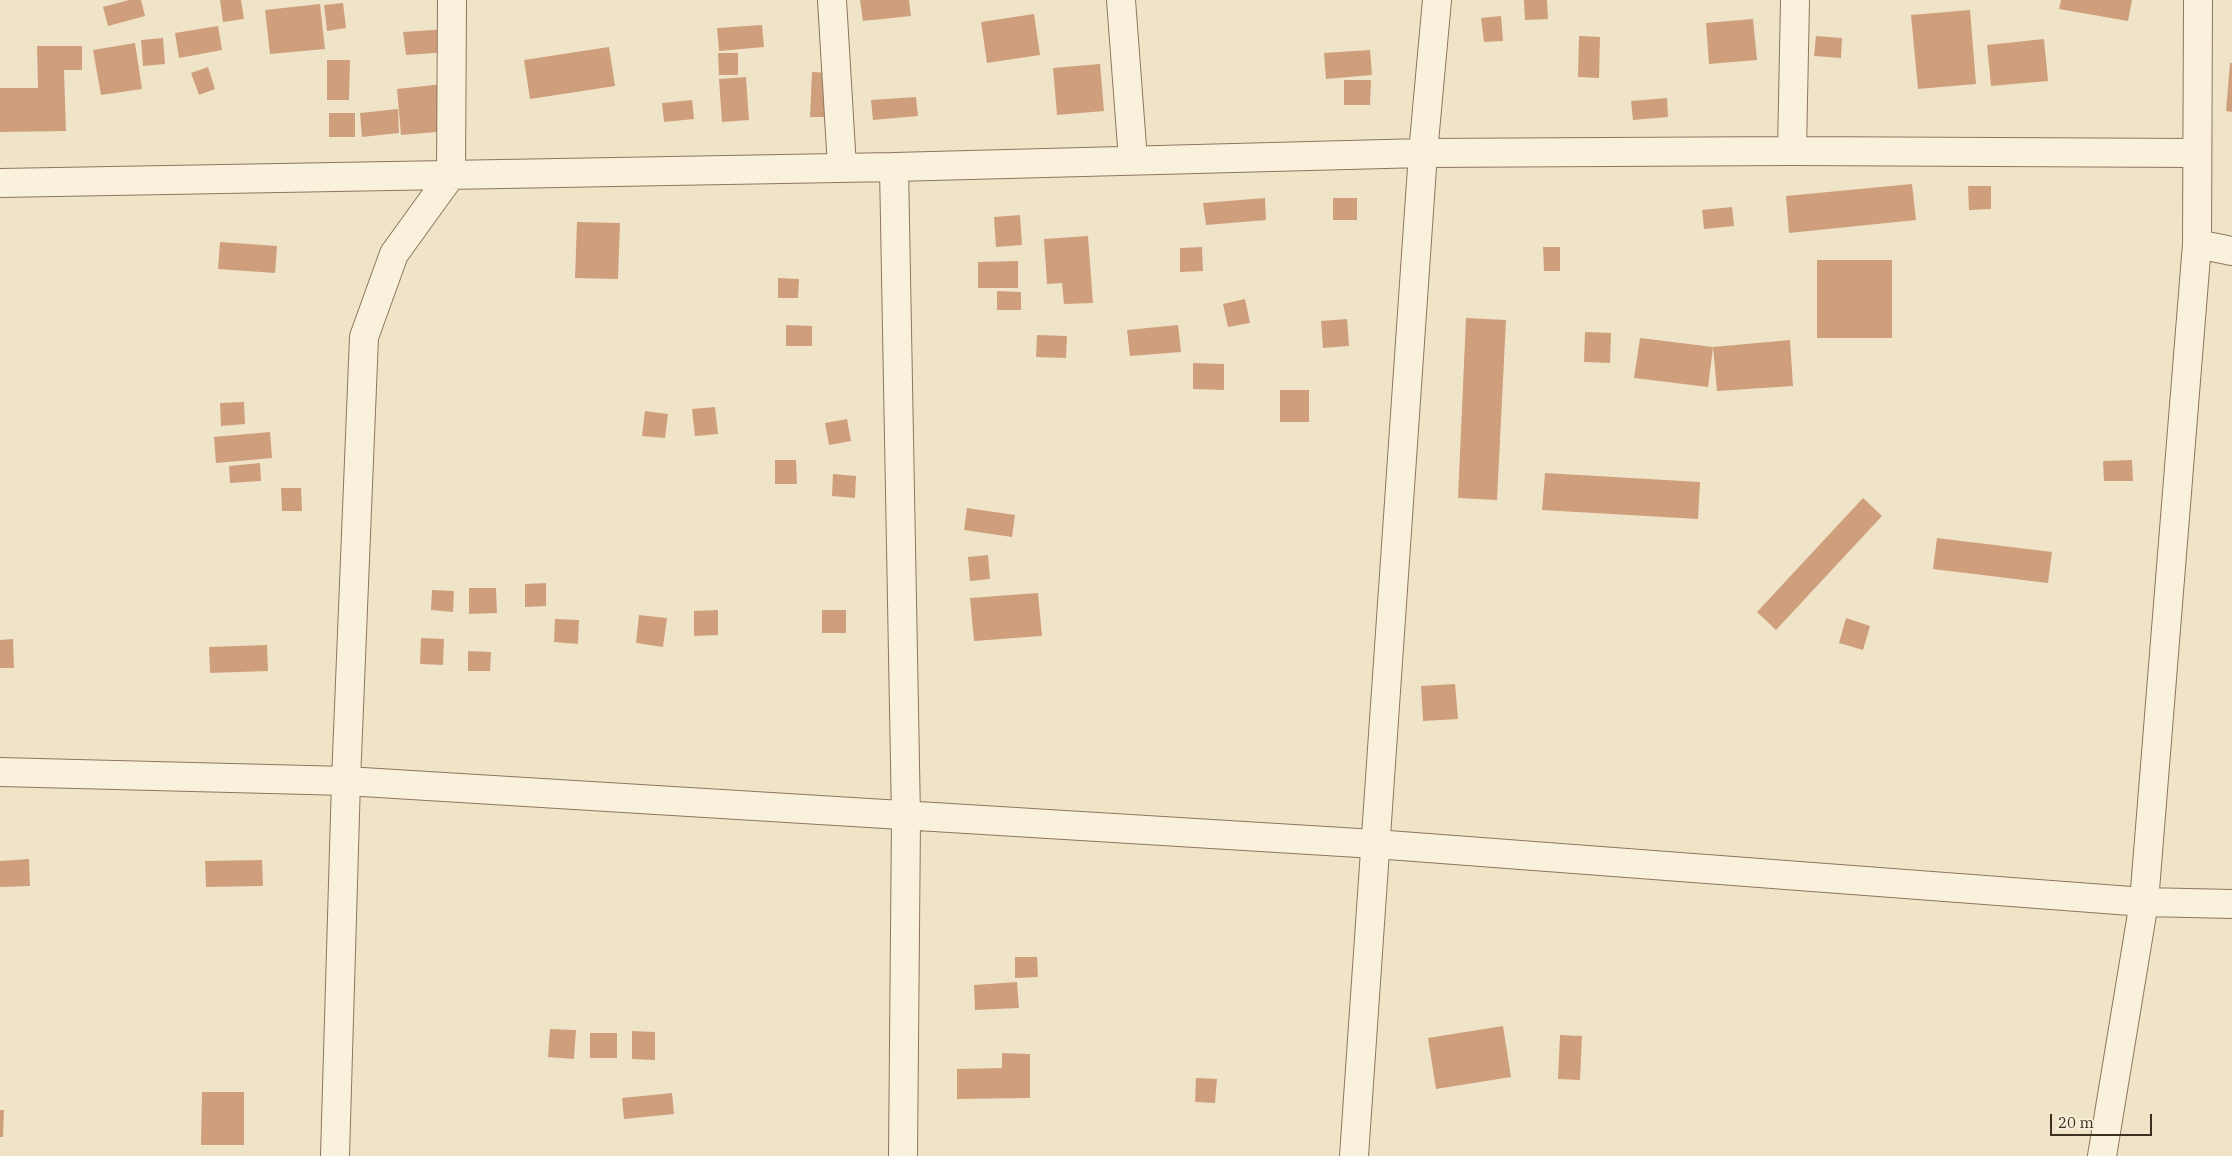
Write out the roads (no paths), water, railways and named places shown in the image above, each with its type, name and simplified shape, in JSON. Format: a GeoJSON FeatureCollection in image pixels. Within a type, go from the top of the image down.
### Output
{"type":"FeatureCollection","features":[{"type":"Feature","properties":{"kind":"street"},"geometry":{"type":"LineString","coordinates":[[335,1156],[346,781],[364,337],[394,254],[451,175],[452,0]]}},
{"type":"Feature","properties":{"kind":"street"},"geometry":{"type":"LineString","coordinates":[[832,0],[842,167]]}},
{"type":"Feature","properties":{"kind":"street"},"geometry":{"type":"LineString","coordinates":[[1121,0],[1133,160]]}},
{"type":"Feature","properties":{"kind":"street"},"geometry":{"type":"LineString","coordinates":[[1354,1156],[1423,153],[1437,0]]}},
{"type":"Feature","properties":{"kind":"street"},"geometry":{"type":"LineString","coordinates":[[1792,152],[1795,0]]}},
{"type":"Feature","properties":{"kind":"street"},"geometry":{"type":"LineString","coordinates":[[2102,1156],[2144,902],[2197,244],[2198,0]]}},
{"type":"Feature","properties":{"kind":"street"},"geometry":{"type":"LineString","coordinates":[[0,183],[894,167],[1423,153],[2197,153]]}},
{"type":"Feature","properties":{"kind":"street"},"geometry":{"type":"LineString","coordinates":[[894,167],[906,817],[903,1156]]}},
{"type":"Feature","properties":{"kind":"street"},"geometry":{"type":"LineString","coordinates":[[2197,244],[2232,251]]}},
{"type":"Feature","properties":{"kind":"street"},"geometry":{"type":"LineString","coordinates":[[0,772],[346,781],[906,817],[1375,844],[2144,902],[2232,904]]}}]}
